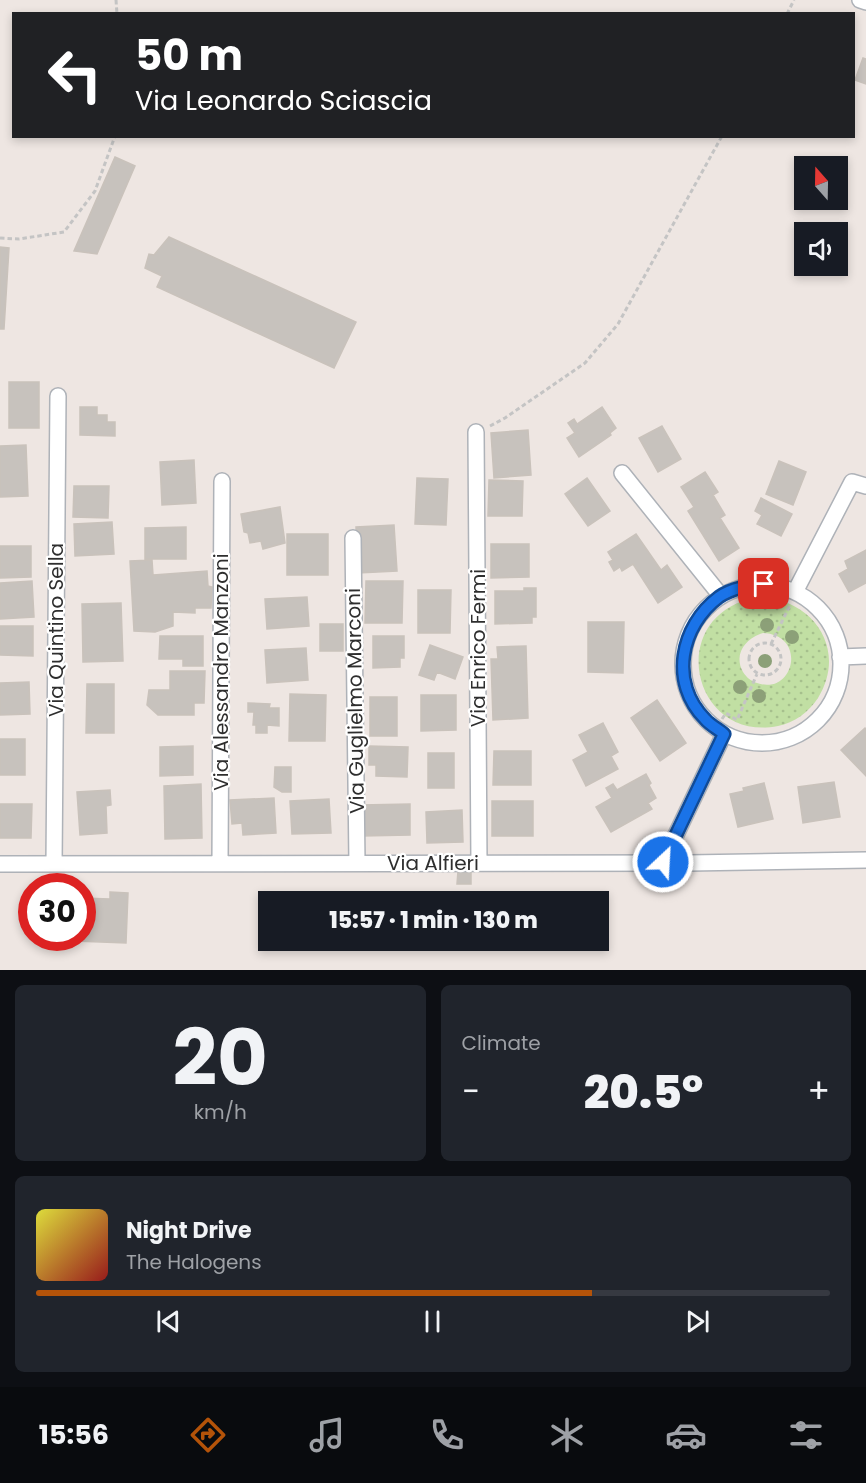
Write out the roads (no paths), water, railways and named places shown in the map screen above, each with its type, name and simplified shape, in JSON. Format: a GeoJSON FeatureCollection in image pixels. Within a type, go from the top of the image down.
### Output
{"type":"FeatureCollection","features":[{"type":"Feature","properties":{"kind":"street"},"geometry":{"type":"LineString","coordinates":[[860,0],[866,2]]}},
{"type":"Feature","properties":{"kind":"street","name":"Via Quintino Sella"},"geometry":{"type":"LineString","coordinates":[[54,864],[58,396]]}},
{"type":"Feature","properties":{"kind":"street","name":"Via Enrico Fermi"},"geometry":{"type":"LineString","coordinates":[[476,432],[479,863]]}},
{"type":"Feature","properties":{"kind":"street"},"geometry":{"type":"LineString","coordinates":[[622,473],[721,596]]}},
{"type":"Feature","properties":{"kind":"street","name":"Via Alessandro Manzoni"},"geometry":{"type":"LineString","coordinates":[[220,864],[222,481]]}},
{"type":"Feature","properties":{"kind":"street"},"geometry":{"type":"LineString","coordinates":[[790,589],[852,482],[866,486]]}},
{"type":"Feature","properties":{"kind":"street","name":"Via Guglielmo Marconi"},"geometry":{"type":"LineString","coordinates":[[353,538],[357,863]]}},
{"type":"Feature","properties":{"kind":"street"},"geometry":{"type":"LineString","coordinates":[[764,584],[790,589],[828,619],[839,643],[841,669],[835,695],[821,717],[800,734],[775,742],[749,742],[720,731],[705,719],[691,700],[684,677],[683,654],[690,631],[703,611],[721,596],[742,587],[764,584]]}},
{"type":"Feature","properties":{"kind":"street"},"geometry":{"type":"LineString","coordinates":[[840,657],[866,656]]}},
{"type":"Feature","properties":{"kind":"street"},"geometry":{"type":"LineString","coordinates":[[663,862],[720,731]]}},
{"type":"Feature","properties":{"kind":"street","name":"Via Alfieri"},"geometry":{"type":"LineString","coordinates":[[0,864],[866,860]]}}]}
